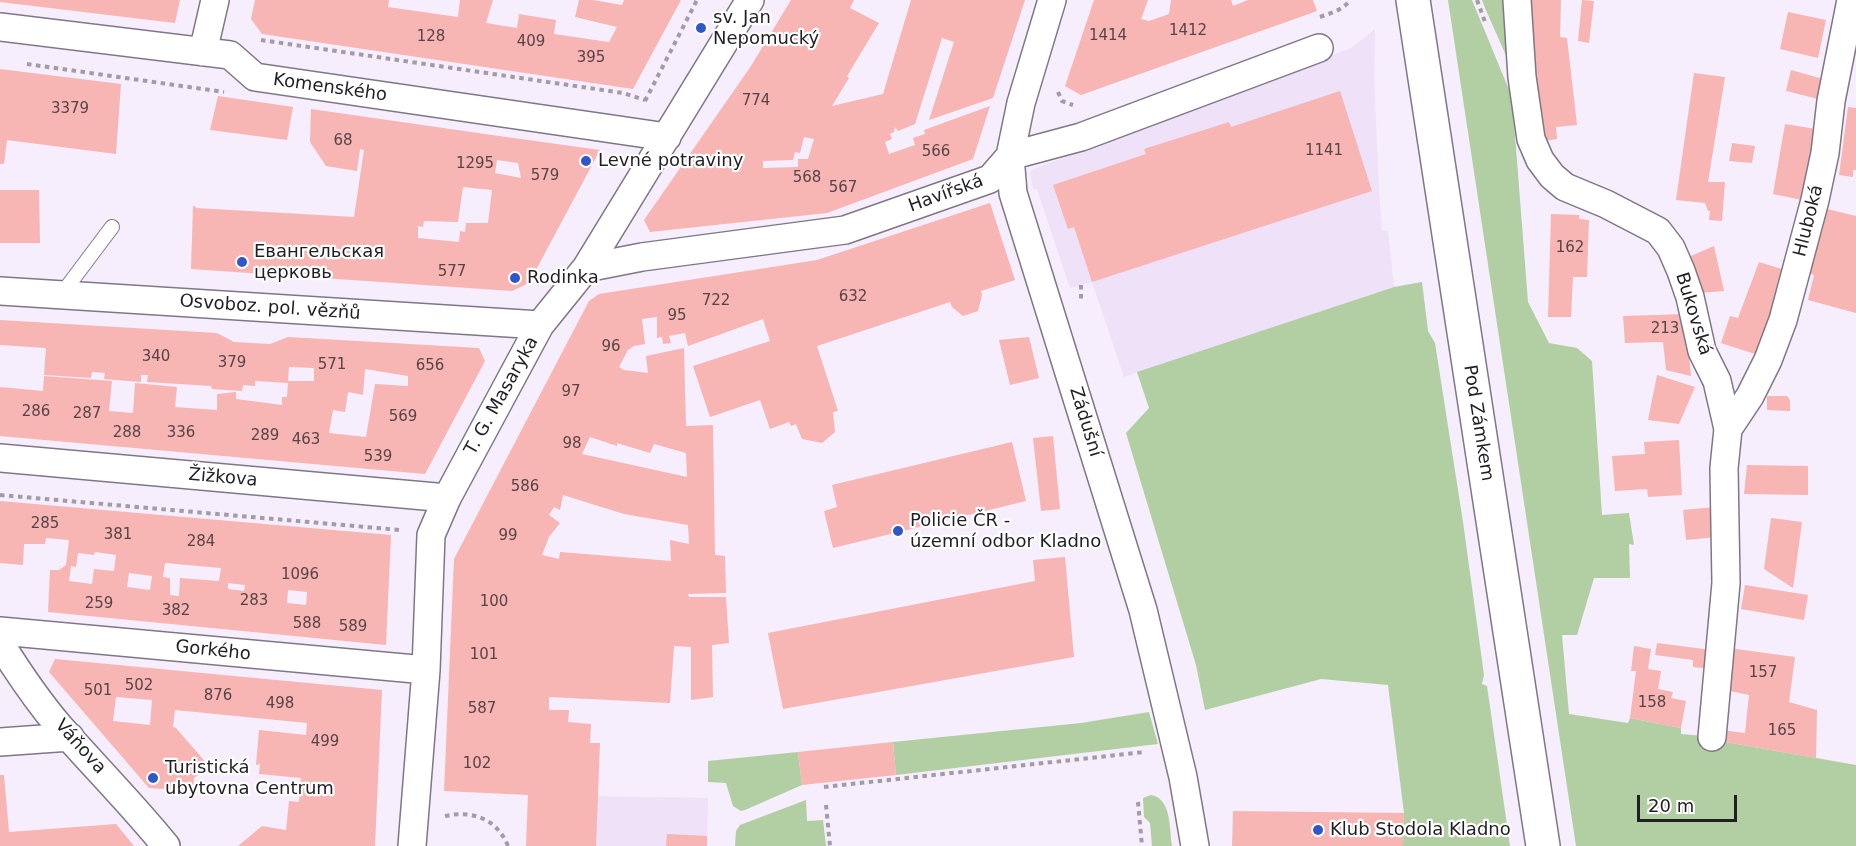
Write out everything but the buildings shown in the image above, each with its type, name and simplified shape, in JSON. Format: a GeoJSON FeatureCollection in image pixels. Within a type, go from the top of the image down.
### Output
{"type":"FeatureCollection","features":[{"type":"Feature","properties":{"kind":"main road","name":"Pod Zámkem"},"geometry":{"type":"LineString","coordinates":[[1413,0],[1543,846]]}},
{"type":"Feature","properties":{"kind":"street"},"geometry":{"type":"LineString","coordinates":[[203,51],[215,0]]}},
{"type":"Feature","properties":{"kind":"street","name":"T. G. Masaryka"},"geometry":{"type":"LineString","coordinates":[[413,834],[426,670],[431,535],[447,498],[540,325],[586,268],[750,0]]}},
{"type":"Feature","properties":{"kind":"street","name":"Zádušní"},"geometry":{"type":"LineString","coordinates":[[1052,0],[1021,103],[1010,156],[1013,193],[1128,559],[1161,677],[1195,846]]}},
{"type":"Feature","properties":{"kind":"street","name":"Bukovská"},"geometry":{"type":"LineString","coordinates":[[1517,0],[1522,77],[1531,139],[1540,160],[1552,176],[1565,187],[1638,219],[1658,231],[1671,248],[1690,297],[1702,351],[1716,381],[1728,429],[1724,468],[1726,583],[1712,737]]}},
{"type":"Feature","properties":{"kind":"street","name":"Hluboká"},"geometry":{"type":"LineString","coordinates":[[1728,429],[1750,396],[1768,360],[1783,320],[1825,153],[1831,101],[1851,0]]}},
{"type":"Feature","properties":{"kind":"street","name":"Komenského"},"geometry":{"type":"LineString","coordinates":[[0,27],[230,55],[255,77],[666,137]]}},
{"type":"Feature","properties":{"kind":"street"},"geometry":{"type":"LineString","coordinates":[[1010,156],[1081,137],[1319,48]]}},
{"type":"Feature","properties":{"kind":"street","name":"Havířská"},"geometry":{"type":"LineString","coordinates":[[586,268],[642,257],[845,230],[990,179],[1010,156]]}},
{"type":"Feature","properties":{"kind":"street","name":"Osvoboz. pol. vězňů"},"geometry":{"type":"LineString","coordinates":[[0,291],[540,325]]}},
{"type":"Feature","properties":{"kind":"street","name":"Žižkova"},"geometry":{"type":"LineString","coordinates":[[0,458],[447,498]]}},
{"type":"Feature","properties":{"kind":"street","name":"Gorkého"},"geometry":{"type":"LineString","coordinates":[[0,631],[384,668],[426,670]]}},
{"type":"Feature","properties":{"kind":"street","name":"Váňova"},"geometry":{"type":"LineString","coordinates":[[0,643],[38,699],[166,846]]}},
{"type":"Feature","properties":{"kind":"street"},"geometry":{"type":"LineString","coordinates":[[0,742],[70,738]]}},
{"type":"Feature","properties":{"kind":"lane"},"geometry":{"type":"LineString","coordinates":[[61,295],[112,227]]}},
{"type":"Feature","properties":{"kind":"path"},"geometry":{"type":"LineString","coordinates":[[617,130],[646,100],[697,0]]}},
{"type":"Feature","properties":{"kind":"path"},"geometry":{"type":"LineString","coordinates":[[1315,19],[1337,11],[1347,5],[1350,0]]}},
{"type":"Feature","properties":{"kind":"path"},"geometry":{"type":"LineString","coordinates":[[253,39],[623,93],[646,100]]}},
{"type":"Feature","properties":{"kind":"path"},"geometry":{"type":"LineString","coordinates":[[1057,89],[1062,101],[1068,105],[1082,103]]}},
{"type":"Feature","properties":{"kind":"path"},"geometry":{"type":"LineString","coordinates":[[0,495],[431,535]]}},
{"type":"Feature","properties":{"kind":"path"},"geometry":{"type":"LineString","coordinates":[[824,787],[1177,749]]}},
{"type":"Feature","properties":{"kind":"path"},"geometry":{"type":"LineString","coordinates":[[1138,802],[1142,846]]}},
{"type":"Feature","properties":{"kind":"path"},"geometry":{"type":"LineString","coordinates":[[826,805],[830,846]]}},
{"type":"Feature","properties":{"kind":"path"},"geometry":{"type":"LineString","coordinates":[[413,834],[450,815],[468,815],[490,820],[503,834],[507,846]]}},
{"type":"Feature","properties":{"kind":"shaded area"},"geometry":{"type":"Polygon","coordinates":[[[1375,29],[1374,79],[1382,230],[1388,231],[1394,287],[1124,377],[1092,282],[1070,288],[1037,189],[1033,189],[1030,173],[1034,169],[1351,48],[1375,29]]]}},
{"type":"Feature","properties":{"kind":"shaded area"},"geometry":{"type":"Polygon","coordinates":[[[528,795],[708,798],[707,846],[526,846],[528,795]]]}},
{"type":"Feature","properties":{"kind":"green space"},"geometry":{"type":"Polygon","coordinates":[[[1448,0],[1472,0],[1512,97],[1528,302],[1549,343],[1577,348],[1592,361],[1602,515],[1629,513],[1634,545],[1629,544],[1630,578],[1594,578],[1577,635],[1562,635],[1569,714],[1628,723],[1630,718],[1681,728],[1681,734],[1704,736],[1720,741],[1856,765],[1856,846],[1576,846],[1448,0]]]}},
{"type":"Feature","properties":{"kind":"green space"},"geometry":{"type":"Polygon","coordinates":[[[1482,0],[1506,0],[1508,60],[1485,8],[1482,0]]]}},
{"type":"Feature","properties":{"kind":"green space"},"geometry":{"type":"Polygon","coordinates":[[[1422,282],[1428,331],[1435,343],[1463,522],[1484,675],[1482,684],[1487,686],[1510,846],[1403,846],[1404,813],[1388,685],[1321,679],[1205,710],[1196,665],[1126,433],[1149,408],[1137,372],[1394,287],[1422,282]]]}},
{"type":"Feature","properties":{"kind":"green space"},"geometry":{"type":"Polygon","coordinates":[[[1149,712],[1158,744],[896,775],[893,742],[1081,723],[1149,712]]]}},
{"type":"Feature","properties":{"kind":"green space"},"geometry":{"type":"Polygon","coordinates":[[[798,752],[802,785],[745,810],[741,811],[733,806],[726,783],[708,782],[708,761],[798,752]]]}},
{"type":"Feature","properties":{"kind":"green space"},"geometry":{"type":"Polygon","coordinates":[[[1151,795],[1163,802],[1166,808],[1172,846],[1152,846],[1150,823],[1144,817],[1143,798],[1151,795]]]}},
{"type":"Feature","properties":{"kind":"green space"},"geometry":{"type":"Polygon","coordinates":[[[806,800],[807,821],[823,820],[826,846],[735,846],[736,831],[740,825],[806,800]]]}},
{"type":"Feature","properties":{"kind":"place","name":"sv. Jan Nepomucký"},"geometry":{"type":"Point","coordinates":[701,28]}},
{"type":"Feature","properties":{"kind":"place","name":"Levné potraviny"},"geometry":{"type":"Point","coordinates":[586,161]}},
{"type":"Feature","properties":{"kind":"place","name":"Евангельская церковь"},"geometry":{"type":"Point","coordinates":[242,262]}},
{"type":"Feature","properties":{"kind":"place","name":"Rodinka"},"geometry":{"type":"Point","coordinates":[515,278]}},
{"type":"Feature","properties":{"kind":"place","name":"Policie ČR - územní odbor Kladno"},"geometry":{"type":"Point","coordinates":[898,531]}},
{"type":"Feature","properties":{"kind":"place","name":"Turistická ubytovna Centrum"},"geometry":{"type":"Point","coordinates":[153,778]}},
{"type":"Feature","properties":{"kind":"place","name":"Klub Stodola Kladno"},"geometry":{"type":"Point","coordinates":[1318,830]}}]}
